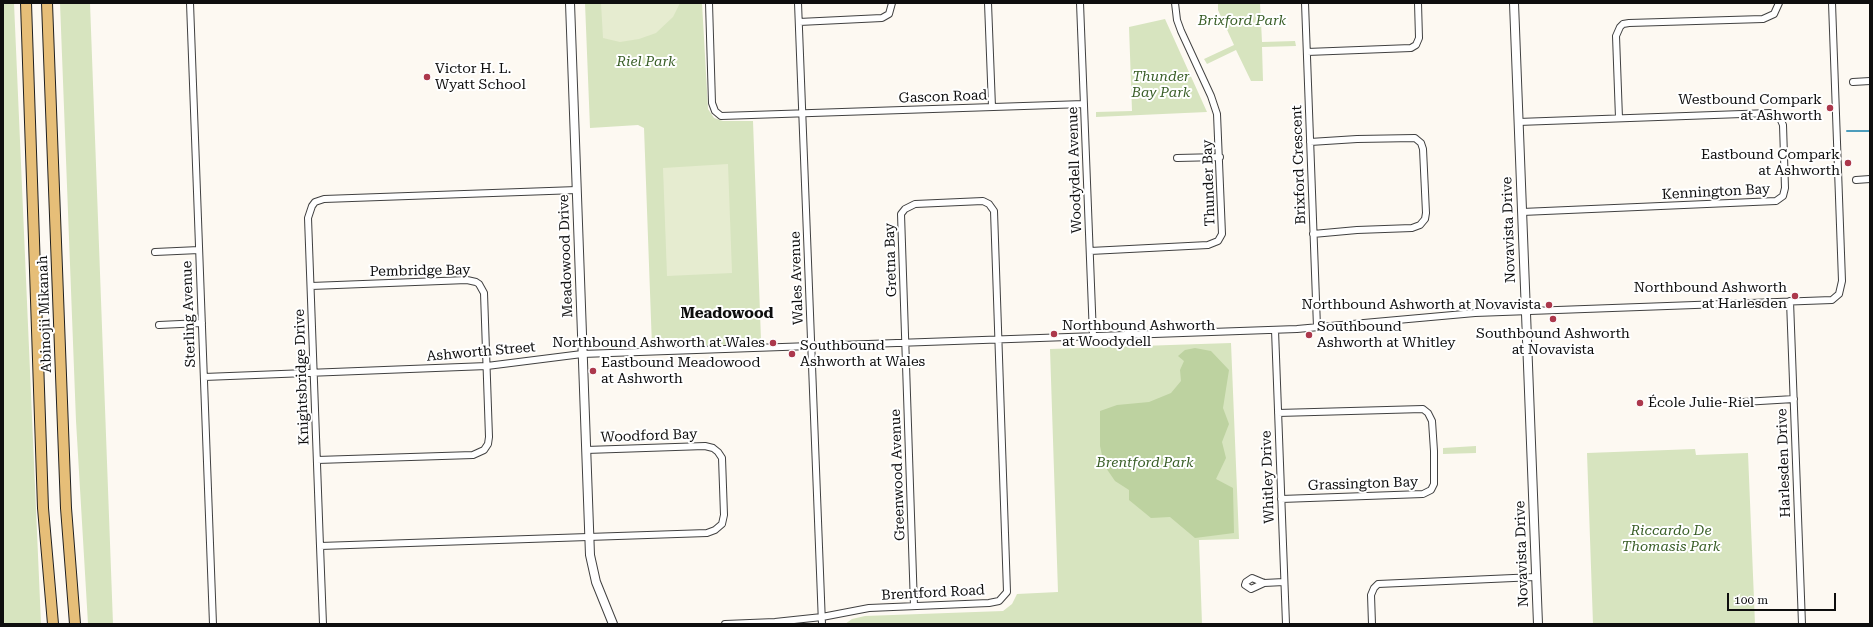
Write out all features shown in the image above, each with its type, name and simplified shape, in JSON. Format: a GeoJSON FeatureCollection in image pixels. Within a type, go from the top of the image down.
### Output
{"type":"FeatureCollection","features":[{"type":"Feature","properties":{"kind":"main road","name":"Abinojii Mikanah"},"geometry":{"type":"LineString","coordinates":[[26,3],[43,508],[53,624]]}},
{"type":"Feature","properties":{"kind":"main road","name":"Abinojii Mikanah"},"geometry":{"type":"LineString","coordinates":[[47,3],[66,508],[76,624]]}},
{"type":"Feature","properties":{"kind":"street","name":"Sterling Avenue"},"geometry":{"type":"LineString","coordinates":[[190,3],[213,624]]}},
{"type":"Feature","properties":{"kind":"street","name":"Meadowood Drive"},"geometry":{"type":"LineString","coordinates":[[570,3],[589,537],[593,572],[613,624]]}},
{"type":"Feature","properties":{"kind":"street","name":"Gascon Road"},"geometry":{"type":"LineString","coordinates":[[709,3],[712,103],[714,111],[722,116],[1084,104]]}},
{"type":"Feature","properties":{"kind":"street","name":"Wales Avenue"},"geometry":{"type":"LineString","coordinates":[[798,3],[804,113],[822,624]]}},
{"type":"Feature","properties":{"kind":"street"},"geometry":{"type":"LineString","coordinates":[[799,22],[882,18],[889,14],[892,3]]}},
{"type":"Feature","properties":{"kind":"street"},"geometry":{"type":"LineString","coordinates":[[988,3],[992,107]]}},
{"type":"Feature","properties":{"kind":"street","name":"Woodydell Avenue"},"geometry":{"type":"LineString","coordinates":[[1080,3],[1093,336]]}},
{"type":"Feature","properties":{"kind":"street","name":"Thunder Bay"},"geometry":{"type":"LineString","coordinates":[[1090,251],[1203,246],[1216,242],[1220,238],[1223,231],[1219,120],[1216,108],[1181,31],[1177,20],[1175,3]]}},
{"type":"Feature","properties":{"kind":"street","name":"Brixford Crescent"},"geometry":{"type":"LineString","coordinates":[[1305,3],[1317,327]]}},
{"type":"Feature","properties":{"kind":"street"},"geometry":{"type":"LineString","coordinates":[[1307,52],[1411,48],[1416,45],[1419,38],[1418,3]]}},
{"type":"Feature","properties":{"kind":"street","name":"Novavista Drive"},"geometry":{"type":"LineString","coordinates":[[1514,3],[1538,624]]}},
{"type":"Feature","properties":{"kind":"street"},"geometry":{"type":"LineString","coordinates":[[1619,118],[1616,36],[1620,27],[1629,23],[1762,19],[1774,14],[1778,7],[1778,3]]}},
{"type":"Feature","properties":{"kind":"street","name":"Ashworth Street"},"geometry":{"type":"LineString","coordinates":[[204,377],[486,366],[583,354],[1275,330],[1472,313],[1832,300],[1838,296],[1842,281],[1832,3]]}},
{"type":"Feature","properties":{"kind":"street"},"geometry":{"type":"LineString","coordinates":[[1853,82],[1870,82]]}},
{"type":"Feature","properties":{"kind":"street","name":"Kennington Bay"},"geometry":{"type":"LineString","coordinates":[[1518,122],[1770,113],[1776,114],[1781,118],[1783,125],[1784,192],[1779,200],[1773,202],[1522,212]]}},
{"type":"Feature","properties":{"kind":"street"},"geometry":{"type":"LineString","coordinates":[[1310,142],[1357,139],[1415,138],[1423,149],[1426,214],[1425,219],[1420,226],[1412,228],[1357,230],[1313,234]]}},
{"type":"Feature","properties":{"kind":"street"},"geometry":{"type":"LineString","coordinates":[[1177,158],[1220,157]]}},
{"type":"Feature","properties":{"kind":"street"},"geometry":{"type":"LineString","coordinates":[[1856,180],[1870,179]]}},
{"type":"Feature","properties":{"kind":"street","name":"Knightsbridge Drive"},"geometry":{"type":"LineString","coordinates":[[323,624],[308,213],[312,206],[320,200],[577,190]]}},
{"type":"Feature","properties":{"kind":"street","name":"Gretna Bay"},"geometry":{"type":"LineString","coordinates":[[906,343],[901,214],[905,209],[915,204],[948,202],[983,201],[989,204],[994,211],[999,340]]}},
{"type":"Feature","properties":{"kind":"street"},"geometry":{"type":"LineString","coordinates":[[155,252],[199,250]]}},
{"type":"Feature","properties":{"kind":"street","name":"Pembridge Bay"},"geometry":{"type":"LineString","coordinates":[[311,286],[467,280],[480,284],[484,293],[489,441],[487,447],[480,453],[473,455],[317,460]]}},
{"type":"Feature","properties":{"kind":"street","name":"Harlesden Drive"},"geometry":{"type":"LineString","coordinates":[[1790,301],[1802,624]]}},
{"type":"Feature","properties":{"kind":"street"},"geometry":{"type":"LineString","coordinates":[[159,325],[202,323]]}},
{"type":"Feature","properties":{"kind":"street","name":"Whitley Drive"},"geometry":{"type":"LineString","coordinates":[[1275,330],[1286,624]]}},
{"type":"Feature","properties":{"kind":"street","name":"Brentford Road"},"geometry":{"type":"LineString","coordinates":[[725,624],[775,622],[822,617],[859,609],[990,603],[999,601],[1007,592],[999,340]]}},
{"type":"Feature","properties":{"kind":"street","name":"Greenwood Avenue"},"geometry":{"type":"LineString","coordinates":[[906,343],[914,606]]}},
{"type":"Feature","properties":{"kind":"street"},"geometry":{"type":"LineString","coordinates":[[1743,402],[1794,399]]}},
{"type":"Feature","properties":{"kind":"street","name":"Grassington Bay"},"geometry":{"type":"LineString","coordinates":[[1278,413],[1423,409],[1428,413],[1432,421],[1434,459],[1434,484],[1431,490],[1424,494],[1281,499]]}},
{"type":"Feature","properties":{"kind":"street","name":"Woodford Bay"},"geometry":{"type":"LineString","coordinates":[[586,450],[705,446],[713,448],[722,458],[724,515],[722,524],[711,532],[589,537]]}},
{"type":"Feature","properties":{"kind":"street"},"geometry":{"type":"LineString","coordinates":[[320,546],[589,537]]}},
{"type":"Feature","properties":{"kind":"street"},"geometry":{"type":"LineString","coordinates":[[1372,624],[1371,595],[1374,588],[1378,584],[1536,577]]}},
{"type":"Feature","properties":{"kind":"street"},"geometry":{"type":"LineString","coordinates":[[1264,583],[1284,582]]}},
{"type":"Feature","properties":{"kind":"green space"},"geometry":{"type":"Polygon","coordinates":[[[3,3],[14,3],[41,624],[3,624],[3,3]]]}},
{"type":"Feature","properties":{"kind":"green space"},"geometry":{"type":"Polygon","coordinates":[[[60,3],[90,3],[113,624],[88,624],[76,421],[60,3]]]}},
{"type":"Feature","properties":{"kind":"green space","name":"Riel Park"},"geometry":{"type":"Polygon","coordinates":[[[585,3],[702,3],[708,109],[714,118],[723,121],[753,121],[761,340],[758,343],[652,347],[644,128],[638,125],[590,128],[585,3]]]}},
{"type":"Feature","properties":{"kind":"green space"},"geometry":{"type":"Polygon","coordinates":[[[601,3],[680,3],[673,17],[656,33],[639,39],[620,42],[603,38],[601,3]]]}},
{"type":"Feature","properties":{"kind":"green space","name":"Brixford Park"},"geometry":{"type":"Polygon","coordinates":[[[1218,3],[1260,3],[1262,42],[1295,41],[1296,46],[1262,47],[1263,81],[1251,81],[1236,50],[1207,64],[1204,59],[1234,45],[1218,10],[1218,3]]]}},
{"type":"Feature","properties":{"kind":"green space","name":"Thunder Bay Park"},"geometry":{"type":"Polygon","coordinates":[[[1165,19],[1207,112],[1096,117],[1096,112],[1132,111],[1129,27],[1165,19]]]}},
{"type":"Feature","properties":{"kind":"green space"},"geometry":{"type":"Polygon","coordinates":[[[1828,154],[1829,157],[1794,158],[1794,155],[1828,154]]]}},
{"type":"Feature","properties":{"kind":"green space"},"geometry":{"type":"Polygon","coordinates":[[[728,164],[732,273],[667,276],[663,168],[728,164]]]}},
{"type":"Feature","properties":{"kind":"green space","name":"Brentford Park"},"geometry":{"type":"Polygon","coordinates":[[[1231,343],[1239,539],[1199,540],[1202,624],[845,624],[852,619],[865,616],[1003,611],[1012,604],[1017,594],[1058,592],[1050,349],[1231,343]]]}},
{"type":"Feature","properties":{"kind":"green space"},"geometry":{"type":"Polygon","coordinates":[[[1195,348],[1211,351],[1229,370],[1223,408],[1229,424],[1222,442],[1226,458],[1216,479],[1233,488],[1234,533],[1195,538],[1170,517],[1151,518],[1129,500],[1129,490],[1115,481],[1104,465],[1100,446],[1100,411],[1117,405],[1149,402],[1171,393],[1181,381],[1180,370],[1184,361],[1178,356],[1185,350],[1195,348]]]}},
{"type":"Feature","properties":{"kind":"green space"},"geometry":{"type":"Polygon","coordinates":[[[1476,446],[1476,453],[1443,454],[1443,448],[1476,446]]]}},
{"type":"Feature","properties":{"kind":"green space","name":"Riccardo De Thomasis Park"},"geometry":{"type":"Polygon","coordinates":[[[1695,449],[1696,455],[1748,453],[1755,624],[1593,624],[1587,453],[1695,449]]]}},
{"type":"Feature","properties":{"kind":"waterway"},"geometry":{"type":"LineString","coordinates":[[1847,131],[1870,131]]}},
{"type":"Feature","properties":{"kind":"place","name":"Victor H. L. Wyatt School"},"geometry":{"type":"Point","coordinates":[427,77]}},
{"type":"Feature","properties":{"kind":"place","name":"Westbound Compark at Ashworth"},"geometry":{"type":"Point","coordinates":[1830,108]}},
{"type":"Feature","properties":{"kind":"place","name":"Eastbound Compark at Ashworth"},"geometry":{"type":"Point","coordinates":[1848,163]}},
{"type":"Feature","properties":{"kind":"place","name":"Northbound Ashworth at Harlesden"},"geometry":{"type":"Point","coordinates":[1795,296]}},
{"type":"Feature","properties":{"kind":"place","name":"Northbound Ashworth at Novavista"},"geometry":{"type":"Point","coordinates":[1549,305]}},
{"type":"Feature","properties":{"kind":"place","name":"Southbound Ashworth at Novavista"},"geometry":{"type":"Point","coordinates":[1553,319]}},
{"type":"Feature","properties":{"kind":"place","name":"Northbound Ashworth at Woodydell"},"geometry":{"type":"Point","coordinates":[1054,334]}},
{"type":"Feature","properties":{"kind":"place","name":"Southbound Ashworth at Whitley"},"geometry":{"type":"Point","coordinates":[1309,335]}},
{"type":"Feature","properties":{"kind":"place","name":"Northbound Ashworth at Wales"},"geometry":{"type":"Point","coordinates":[773,343]}},
{"type":"Feature","properties":{"kind":"place","name":"Southbound Ashworth at Wales"},"geometry":{"type":"Point","coordinates":[792,354]}},
{"type":"Feature","properties":{"kind":"place","name":"Eastbound Meadowood at Ashworth"},"geometry":{"type":"Point","coordinates":[593,371]}},
{"type":"Feature","properties":{"kind":"place","name":"École Julie-Riel"},"geometry":{"type":"Point","coordinates":[1640,403]}},
{"type":"Feature","properties":{"kind":"district","name":"Meadowood"},"geometry":{"type":"Point","coordinates":[727,314]}}]}
